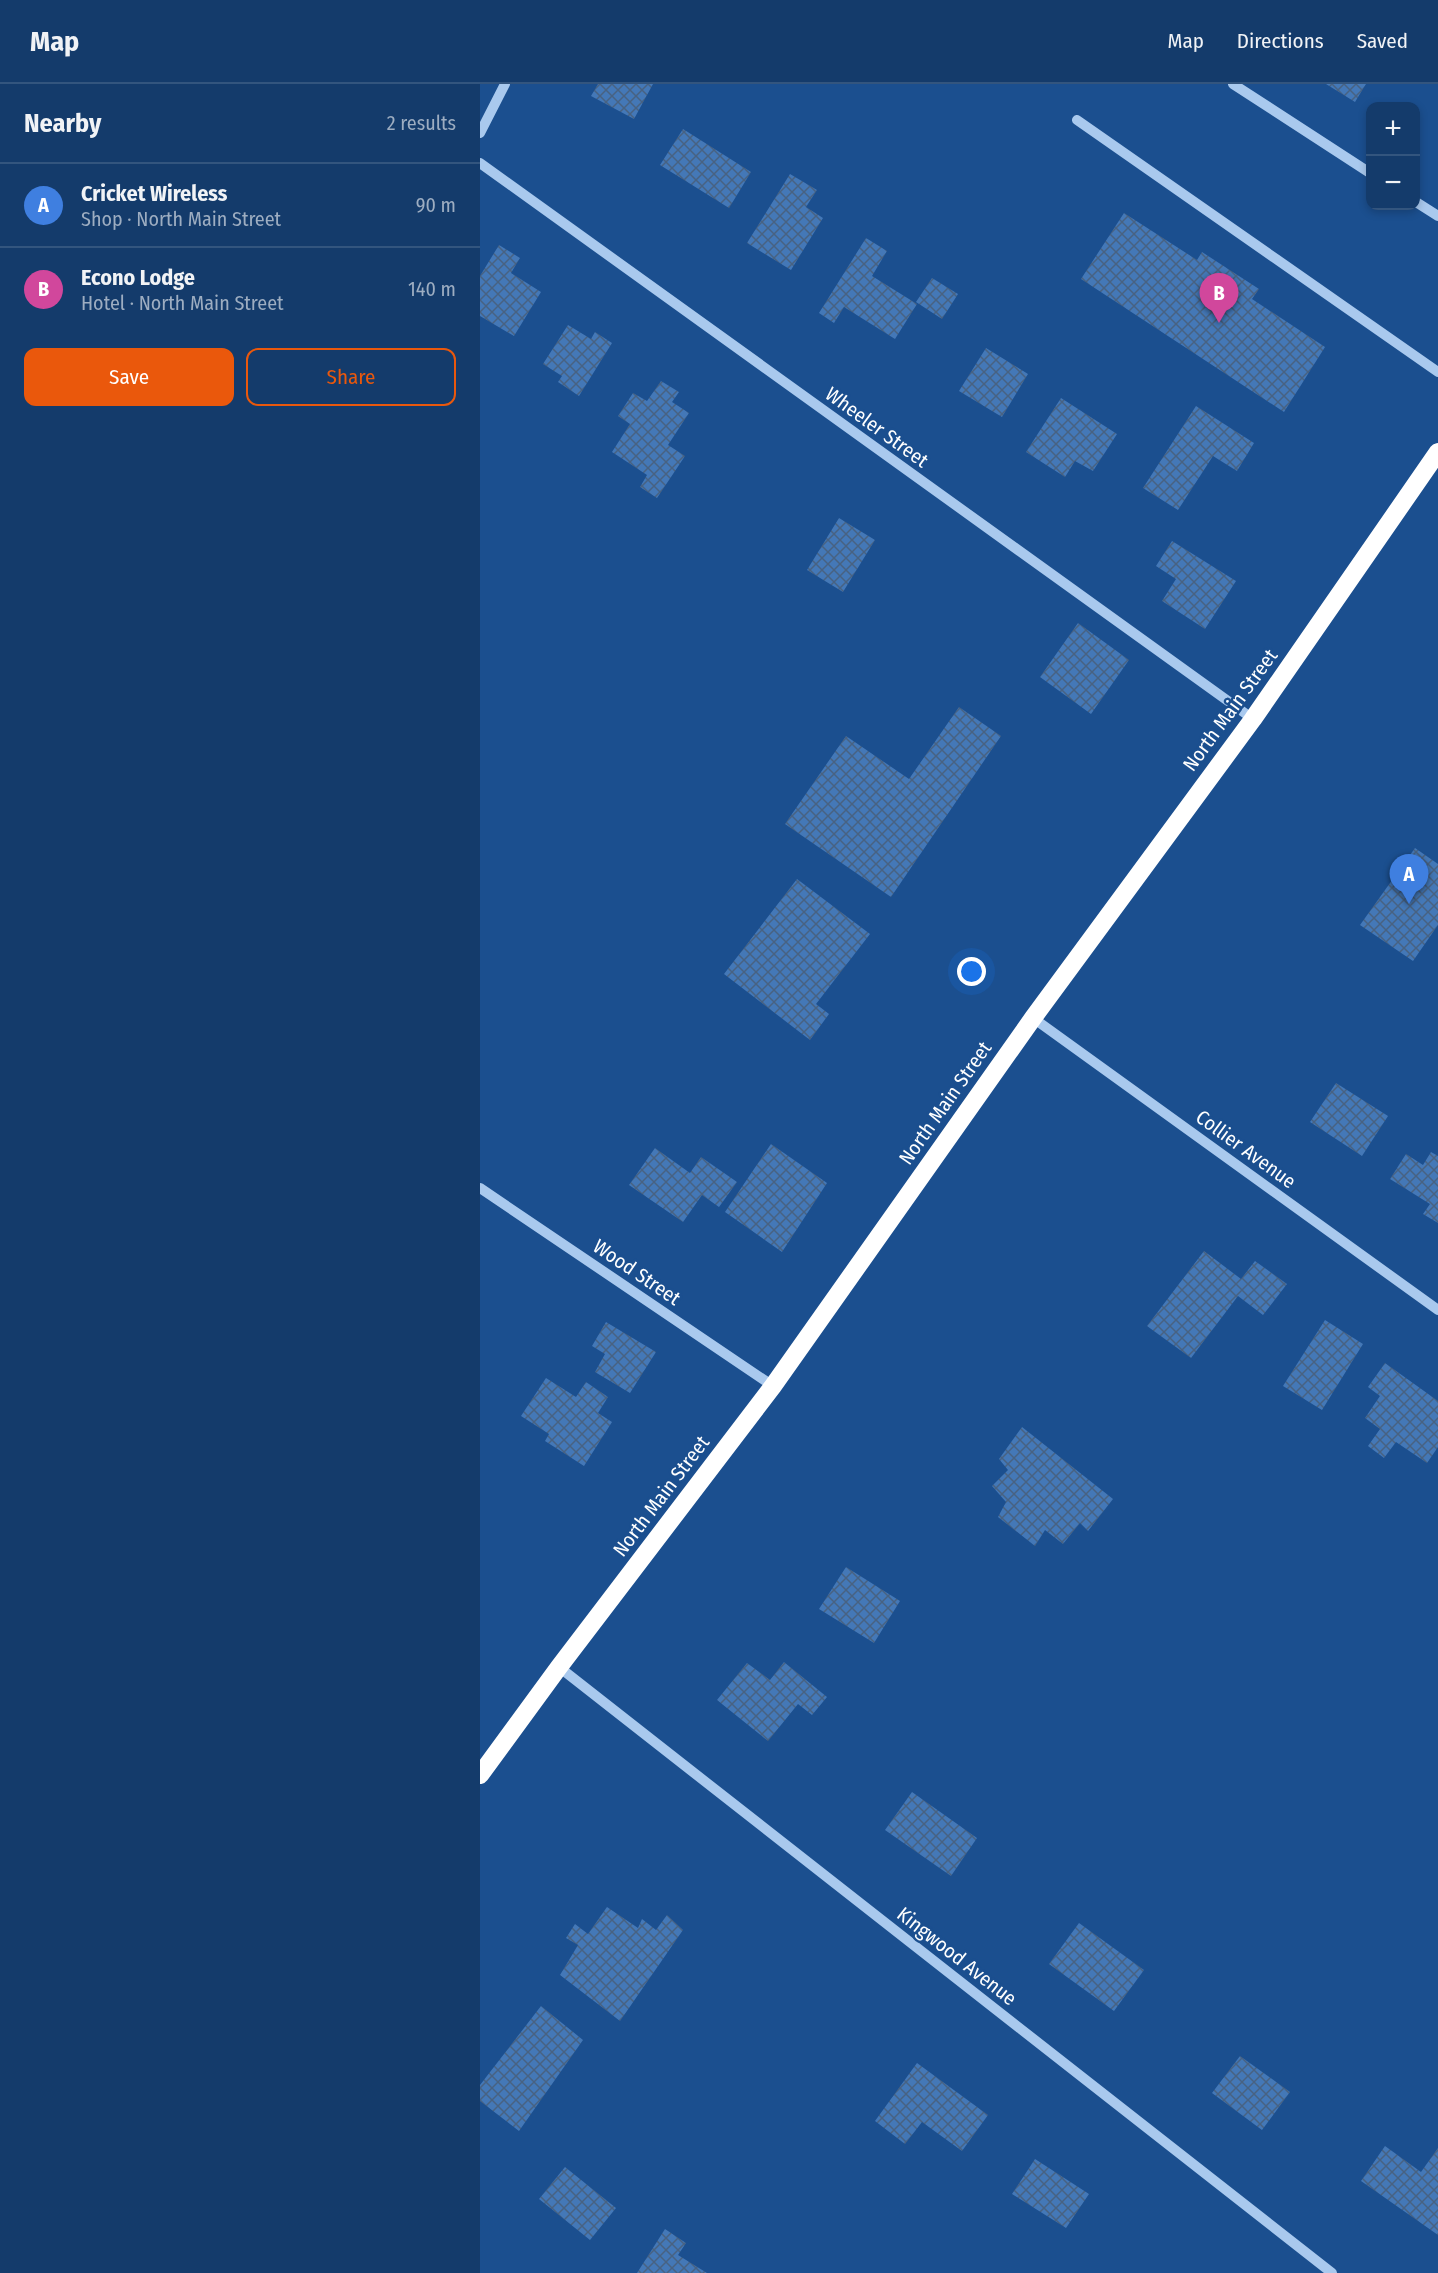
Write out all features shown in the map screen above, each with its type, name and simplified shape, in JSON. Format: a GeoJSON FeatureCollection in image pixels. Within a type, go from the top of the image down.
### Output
{"type":"FeatureCollection","features":[{"type":"Feature","properties":{"kind":"highway","name":"North Main Street"},"geometry":{"type":"LineString","coordinates":[[480,1775],[773,1386],[1033,1018],[1253,719],[1438,452]]}},
{"type":"Feature","properties":{"kind":"street"},"geometry":{"type":"LineString","coordinates":[[480,133],[504,84]]}},
{"type":"Feature","properties":{"kind":"street"},"geometry":{"type":"LineString","coordinates":[[1233,84],[1366,170]]}},
{"type":"Feature","properties":{"kind":"street"},"geometry":{"type":"LineString","coordinates":[[1077,120],[1438,372]]}},
{"type":"Feature","properties":{"kind":"street","name":"Wheeler Street"},"geometry":{"type":"LineString","coordinates":[[480,164],[1253,719]]}},
{"type":"Feature","properties":{"kind":"street"},"geometry":{"type":"LineString","coordinates":[[1420,205],[1438,216]]}},
{"type":"Feature","properties":{"kind":"street","name":"Collier Avenue"},"geometry":{"type":"LineString","coordinates":[[1033,1018],[1438,1310]]}},
{"type":"Feature","properties":{"kind":"street","name":"Wood Street"},"geometry":{"type":"LineString","coordinates":[[480,1188],[773,1386]]}},
{"type":"Feature","properties":{"kind":"street","name":"Kingwood Avenue"},"geometry":{"type":"LineString","coordinates":[[560,1666],[1332,2273]]}},
{"type":"Feature","properties":{"kind":"building"},"geometry":{"type":"Polygon","coordinates":[[[598,84],[653,84],[634,119],[591,96],[598,84]]]}},
{"type":"Feature","properties":{"kind":"building"},"geometry":{"type":"Polygon","coordinates":[[[1326,84],[1366,84],[1355,102],[1326,84]]]}},
{"type":"Feature","properties":{"kind":"building"},"geometry":{"type":"Polygon","coordinates":[[[683,129],[751,172],[729,208],[660,165],[683,129]]]}},
{"type":"Feature","properties":{"kind":"building"},"geometry":{"type":"Polygon","coordinates":[[[790,174],[817,190],[806,207],[823,218],[791,270],[747,243],[790,174]]]}},
{"type":"Feature","properties":{"kind":"building"},"geometry":{"type":"Polygon","coordinates":[[[1124,213],[1197,260],[1202,252],[1259,289],[1252,299],[1325,347],[1284,412],[1081,279],[1124,213]]]}},
{"type":"Feature","properties":{"kind":"building"},"geometry":{"type":"Polygon","coordinates":[[[866,238],[887,251],[872,276],[917,304],[895,339],[844,307],[834,323],[819,313],[866,238]]]}},
{"type":"Feature","properties":{"kind":"building"},"geometry":{"type":"Polygon","coordinates":[[[499,245],[520,258],[511,273],[541,292],[514,336],[480,316],[480,276],[499,245]]]}},
{"type":"Feature","properties":{"kind":"building"},"geometry":{"type":"Polygon","coordinates":[[[932,278],[958,294],[942,319],[916,302],[932,278]]]}},
{"type":"Feature","properties":{"kind":"building"},"geometry":{"type":"Polygon","coordinates":[[[568,325],[591,339],[595,332],[612,343],[579,396],[558,382],[562,376],[543,364],[568,325]]]}},
{"type":"Feature","properties":{"kind":"building"},"geometry":{"type":"Polygon","coordinates":[[[986,348],[1028,374],[1002,417],[959,391],[986,348]]]}},
{"type":"Feature","properties":{"kind":"building"},"geometry":{"type":"Polygon","coordinates":[[[661,381],[679,392],[672,402],[689,413],[668,445],[685,456],[657,498],[640,487],[647,475],[612,452],[630,424],[618,416],[633,393],[647,401],[661,381]]]}},
{"type":"Feature","properties":{"kind":"building"},"geometry":{"type":"Polygon","coordinates":[[[1061,398],[1117,434],[1093,471],[1075,461],[1065,477],[1026,452],[1061,398]]]}},
{"type":"Feature","properties":{"kind":"building"},"geometry":{"type":"Polygon","coordinates":[[[1196,406],[1254,443],[1237,471],[1213,456],[1178,510],[1143,488],[1196,406]]]}},
{"type":"Feature","properties":{"kind":"building"},"geometry":{"type":"Polygon","coordinates":[[[839,518],[875,540],[843,592],[807,570],[839,518]]]}},
{"type":"Feature","properties":{"kind":"building"},"geometry":{"type":"Polygon","coordinates":[[[1172,541],[1236,581],[1205,629],[1162,601],[1176,579],[1156,566],[1172,541]]]}},
{"type":"Feature","properties":{"kind":"building"},"geometry":{"type":"Polygon","coordinates":[[[1078,623],[1129,660],[1091,714],[1040,677],[1078,623]]]}},
{"type":"Feature","properties":{"kind":"building"},"geometry":{"type":"Polygon","coordinates":[[[959,707],[1001,736],[891,897],[785,824],[846,736],[909,779],[959,707]]]}},
{"type":"Feature","properties":{"kind":"building"},"geometry":{"type":"Polygon","coordinates":[[[1415,848],[1438,864],[1438,925],[1413,961],[1360,925],[1415,848]]]}},
{"type":"Feature","properties":{"kind":"building"},"geometry":{"type":"Polygon","coordinates":[[[797,879],[870,934],[816,1004],[829,1014],[810,1040],[724,974],[797,879]]]}},
{"type":"Feature","properties":{"kind":"building"},"geometry":{"type":"Polygon","coordinates":[[[1336,1083],[1388,1116],[1362,1156],[1310,1122],[1336,1083]]]}},
{"type":"Feature","properties":{"kind":"building"},"geometry":{"type":"Polygon","coordinates":[[[771,1144],[827,1183],[782,1252],[725,1212],[771,1144]]]}},
{"type":"Feature","properties":{"kind":"building"},"geometry":{"type":"Polygon","coordinates":[[[655,1148],[690,1173],[701,1157],[737,1182],[719,1207],[702,1195],[683,1222],[629,1185],[655,1148]]]}},
{"type":"Feature","properties":{"kind":"building"},"geometry":{"type":"Polygon","coordinates":[[[1431,1152],[1438,1156],[1438,1223],[1423,1214],[1430,1204],[1390,1179],[1406,1154],[1423,1165],[1431,1152]]]}},
{"type":"Feature","properties":{"kind":"building"},"geometry":{"type":"Polygon","coordinates":[[[1204,1251],[1241,1279],[1255,1261],[1287,1284],[1263,1315],[1238,1296],[1191,1358],[1147,1326],[1204,1251]]]}},
{"type":"Feature","properties":{"kind":"building"},"geometry":{"type":"Polygon","coordinates":[[[1325,1320],[1363,1344],[1322,1410],[1283,1386],[1325,1320]]]}},
{"type":"Feature","properties":{"kind":"building"},"geometry":{"type":"Polygon","coordinates":[[[606,1322],[656,1352],[630,1393],[595,1372],[605,1354],[592,1346],[606,1322]]]}},
{"type":"Feature","properties":{"kind":"building"},"geometry":{"type":"Polygon","coordinates":[[[1385,1363],[1438,1401],[1438,1447],[1427,1463],[1396,1442],[1384,1458],[1368,1446],[1380,1429],[1365,1418],[1380,1396],[1368,1387],[1385,1363]]]}},
{"type":"Feature","properties":{"kind":"building"},"geometry":{"type":"Polygon","coordinates":[[[546,1378],[576,1397],[586,1382],[608,1397],[598,1413],[612,1422],[584,1466],[545,1441],[549,1434],[521,1416],[546,1378]]]}},
{"type":"Feature","properties":{"kind":"building"},"geometry":{"type":"Polygon","coordinates":[[[1022,1427],[1113,1499],[1088,1531],[1080,1523],[1063,1544],[1045,1530],[1035,1546],[998,1517],[1006,1502],[992,1486],[1008,1470],[999,1459],[1022,1427]]]}},
{"type":"Feature","properties":{"kind":"building"},"geometry":{"type":"Polygon","coordinates":[[[846,1567],[900,1601],[874,1643],[819,1609],[846,1567]]]}},
{"type":"Feature","properties":{"kind":"building"},"geometry":{"type":"Polygon","coordinates":[[[784,1662],[827,1697],[812,1715],[798,1704],[768,1741],[717,1700],[747,1663],[770,1680],[784,1662]]]}},
{"type":"Feature","properties":{"kind":"building"},"geometry":{"type":"Polygon","coordinates":[[[912,1792],[977,1838],[951,1876],[885,1830],[912,1792]]]}},
{"type":"Feature","properties":{"kind":"building"},"geometry":{"type":"Polygon","coordinates":[[[607,1907],[638,1928],[642,1919],[656,1930],[667,1915],[683,1930],[620,2021],[560,1975],[578,1945],[566,1938],[575,1924],[588,1934],[607,1907]]]}},
{"type":"Feature","properties":{"kind":"building"},"geometry":{"type":"Polygon","coordinates":[[[1079,1923],[1144,1970],[1114,2011],[1049,1964],[1079,1923]]]}},
{"type":"Feature","properties":{"kind":"building"},"geometry":{"type":"Polygon","coordinates":[[[541,2006],[583,2040],[519,2131],[480,2101],[480,2085],[541,2006]]]}},
{"type":"Feature","properties":{"kind":"building"},"geometry":{"type":"Polygon","coordinates":[[[1240,2056],[1290,2092],[1262,2130],[1212,2093],[1240,2056]]]}},
{"type":"Feature","properties":{"kind":"building"},"geometry":{"type":"Polygon","coordinates":[[[917,2063],[988,2115],[962,2151],[922,2122],[905,2144],[875,2121],[917,2063]]]}},
{"type":"Feature","properties":{"kind":"building"},"geometry":{"type":"Polygon","coordinates":[[[1385,2146],[1421,2172],[1438,2148],[1438,2235],[1361,2181],[1385,2146]]]}},
{"type":"Feature","properties":{"kind":"building"},"geometry":{"type":"Polygon","coordinates":[[[1035,2159],[1089,2194],[1066,2228],[1012,2194],[1035,2159]]]}},
{"type":"Feature","properties":{"kind":"building"},"geometry":{"type":"Polygon","coordinates":[[[565,2167],[616,2208],[590,2240],[539,2199],[565,2167]]]}},
{"type":"Feature","properties":{"kind":"building"},"geometry":{"type":"Polygon","coordinates":[[[665,2229],[686,2243],[678,2255],[707,2273],[637,2273],[665,2229]]]}},
{"type":"Feature","properties":{"kind":"place","name":"Econo Lodge"},"geometry":{"type":"Point","coordinates":[1219,323]}},
{"type":"Feature","properties":{"kind":"place","name":"Cricket Wireless"},"geometry":{"type":"Point","coordinates":[1409,904]}}]}
